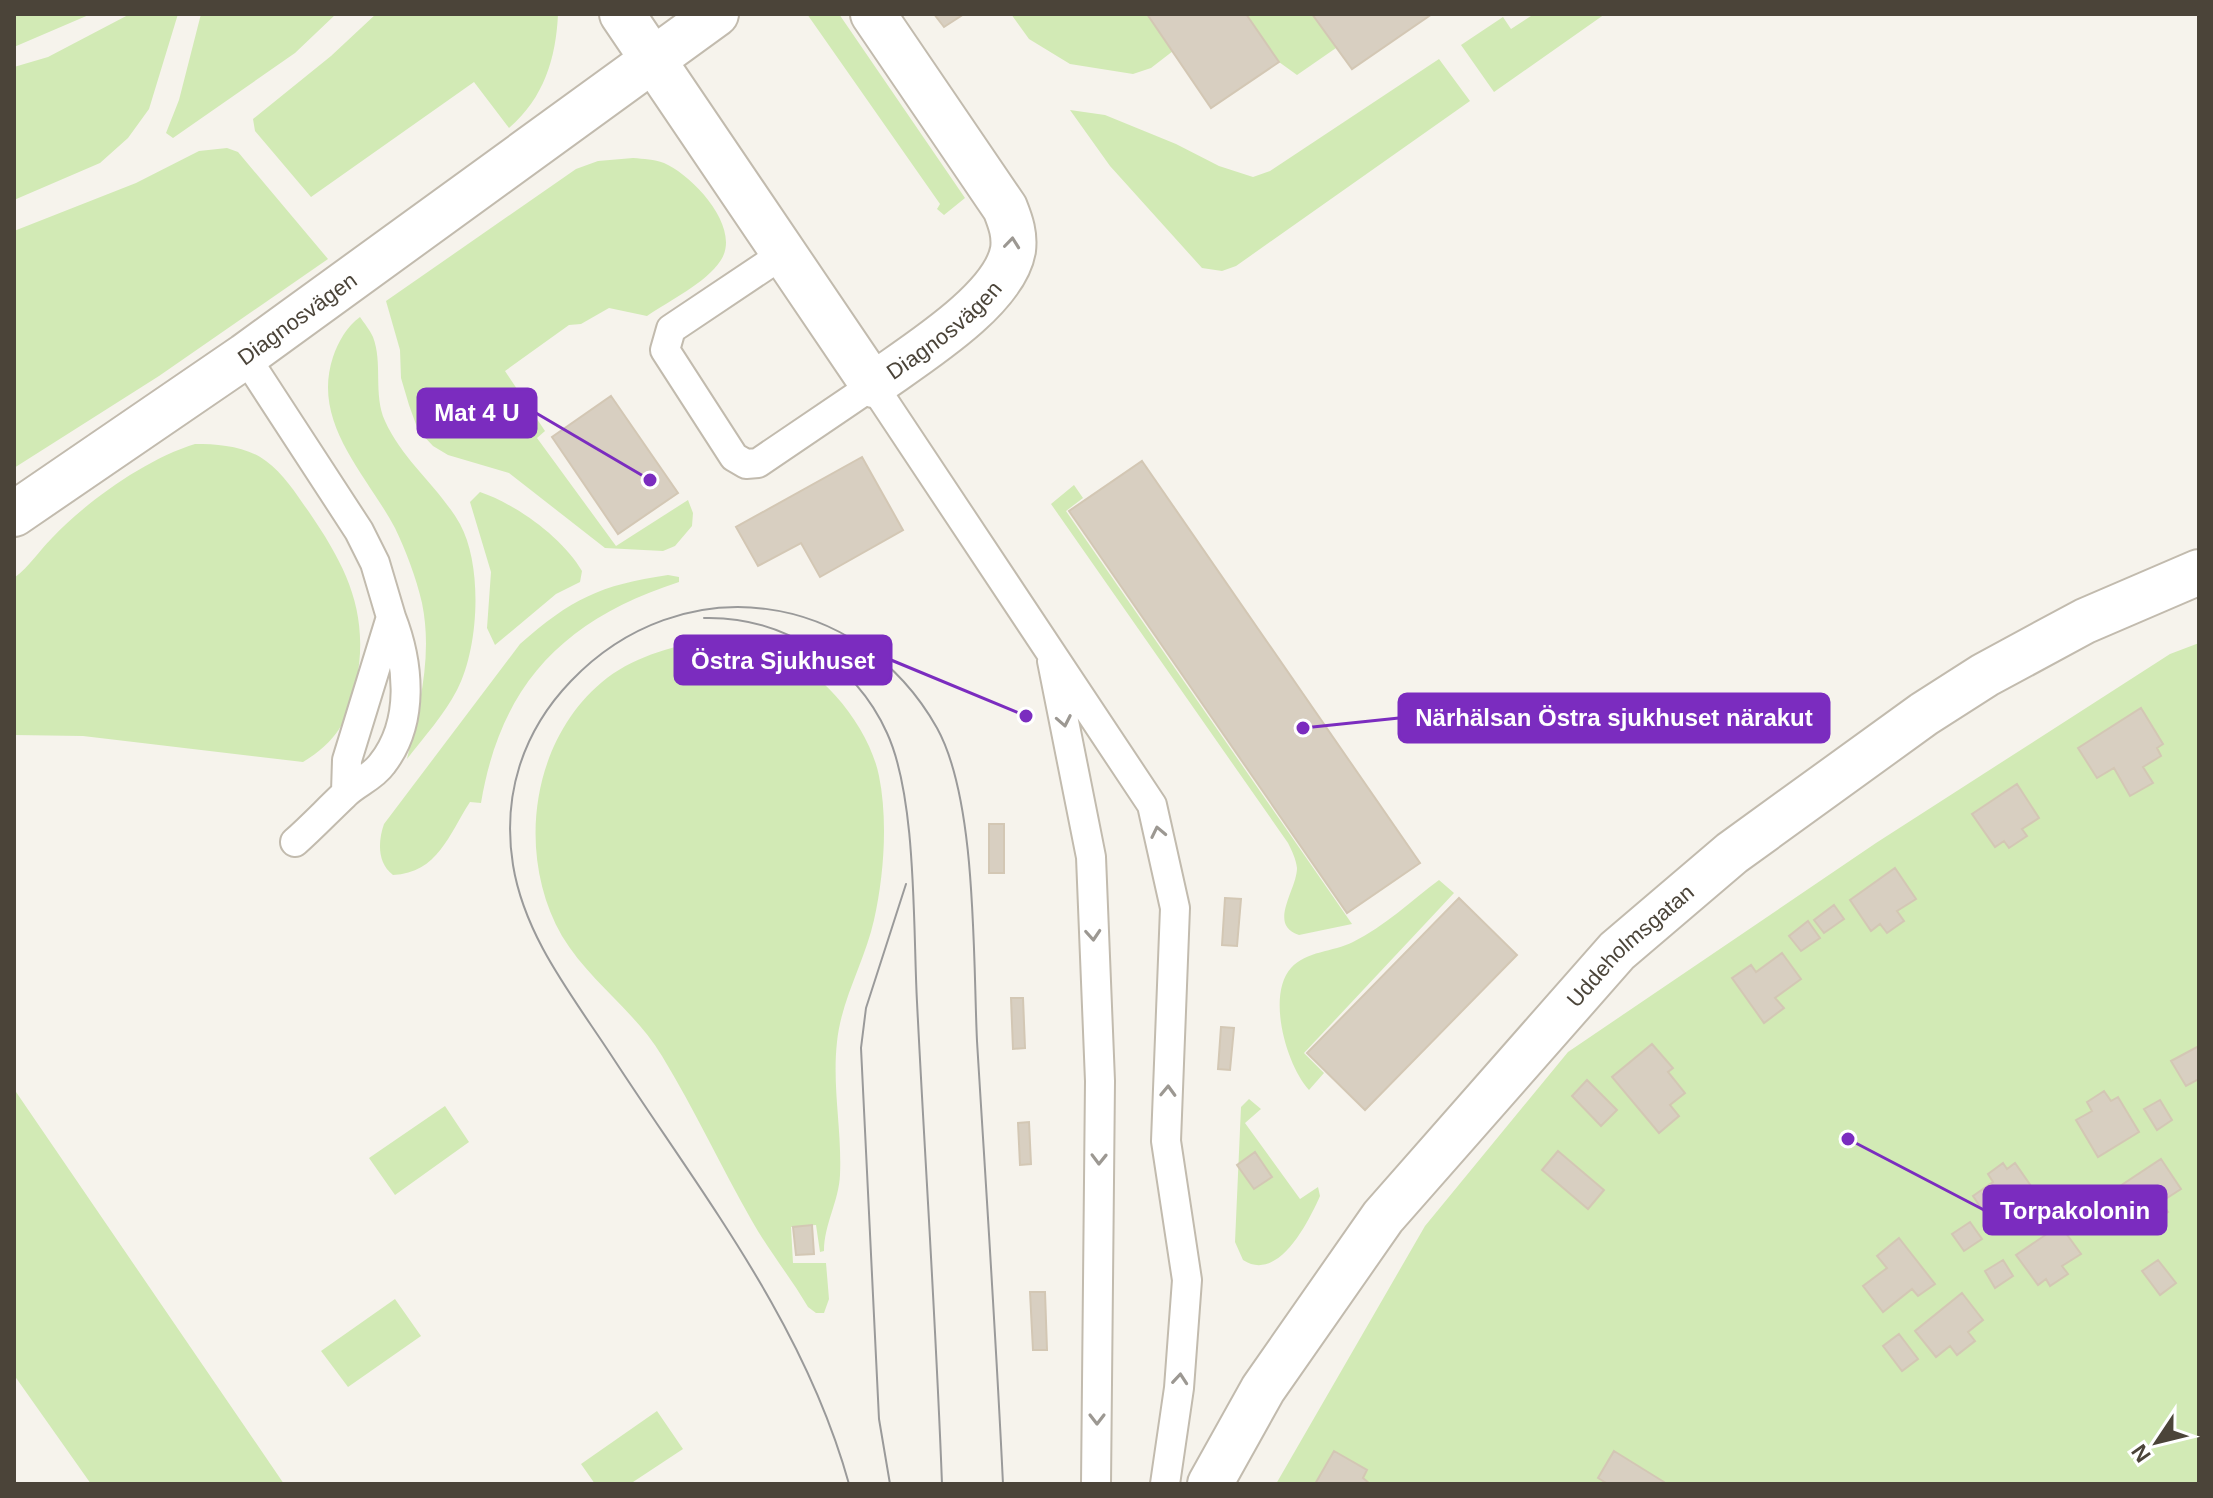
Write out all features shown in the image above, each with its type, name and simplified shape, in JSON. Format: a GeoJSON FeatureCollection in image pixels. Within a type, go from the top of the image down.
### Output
{"type":"FeatureCollection","features":[{"type":"Feature","properties":{"kind":"street","name":"Diagnosvägen"},"geometry":{"type":"LineString","coordinates":[[622,14],[650,60],[873,385],[930,344],[989,292],[1004,272],[1013,252],[1013,230],[1005,208],[873,14]]}},
{"type":"Feature","properties":{"kind":"street","name":"Diagnosvägen"},"geometry":{"type":"LineString","coordinates":[[14,514],[245,356],[716,14]]}},
{"type":"Feature","properties":{"kind":"street","name":"Uddeholmsgatan"},"geometry":{"type":"LineString","coordinates":[[1210,1484],[1263,1389],[1383,1217],[1617,951],[1732,853],[1936,706],[2085,621],[2199,572]]}},
{"type":"Feature","properties":{"kind":"lane"},"geometry":{"type":"LineString","coordinates":[[783,254],[671,329],[665,350],[734,457],[746,464],[758,463],[873,385],[1049,645],[1152,805],[1175,908],[1166,1141],[1187,1280],[1179,1388],[1165,1484]]}},
{"type":"Feature","properties":{"kind":"lane"},"geometry":{"type":"LineString","coordinates":[[245,356],[359,531],[375,563],[406,667],[399,729],[382,764],[346,792],[295,842]]}},
{"type":"Feature","properties":{"kind":"lane"},"geometry":{"type":"LineString","coordinates":[[346,792],[347,760],[391,617]]}},
{"type":"Feature","properties":{"kind":"lane"},"geometry":{"type":"LineString","coordinates":[[1049,645],[1091,857],[1100,1081],[1096,1484]]}},
{"type":"Feature","properties":{"kind":"green space"},"geometry":{"type":"Polygon","coordinates":[[[14,14],[91,14],[14,47],[14,14]]]}},
{"type":"Feature","properties":{"kind":"green space"},"geometry":{"type":"Polygon","coordinates":[[[130,14],[178,14],[149,109],[128,138],[100,163],[14,200],[14,67],[48,57],[130,14]]]}},
{"type":"Feature","properties":{"kind":"green space"},"geometry":{"type":"Polygon","coordinates":[[[201,14],[336,14],[295,53],[173,138],[166,133],[179,100],[201,14]]]}},
{"type":"Feature","properties":{"kind":"green space"},"geometry":{"type":"Polygon","coordinates":[[[376,14],[558,14],[546,76],[531,104],[509,128],[474,82],[311,197],[255,131],[253,119],[331,56],[376,14]]]}},
{"type":"Feature","properties":{"kind":"green space"},"geometry":{"type":"Polygon","coordinates":[[[807,14],[839,14],[965,198],[944,215],[937,209],[940,204],[807,14]]]}},
{"type":"Feature","properties":{"kind":"green space"},"geometry":{"type":"Polygon","coordinates":[[[1011,14],[1147,14],[1173,51],[1151,68],[1133,74],[1070,64],[1029,39],[1011,14]]]}},
{"type":"Feature","properties":{"kind":"green space"},"geometry":{"type":"Polygon","coordinates":[[[1246,14],[1313,14],[1336,48],[1297,75],[1279,62],[1246,14]]]}},
{"type":"Feature","properties":{"kind":"green space"},"geometry":{"type":"Polygon","coordinates":[[[1534,14],[1605,14],[1494,92],[1461,45],[1503,17],[1511,29],[1534,14]]]}},
{"type":"Feature","properties":{"kind":"green space"},"geometry":{"type":"Polygon","coordinates":[[[1439,59],[1470,101],[1236,266],[1222,271],[1202,268],[1110,166],[1070,110],[1105,115],[1176,144],[1219,166],[1253,177],[1270,171],[1439,59]]]}},
{"type":"Feature","properties":{"kind":"green space"},"geometry":{"type":"Polygon","coordinates":[[[227,148],[238,152],[328,259],[159,376],[14,468],[14,231],[136,183],[199,151],[227,148]]]}},
{"type":"Feature","properties":{"kind":"green space"},"geometry":{"type":"Polygon","coordinates":[[[633,158],[664,163],[700,190],[720,218],[725,233],[726,247],[721,260],[697,284],[647,316],[609,308],[581,324],[569,325],[505,371],[545,431],[537,438],[616,546],[688,500],[693,513],[692,526],[675,546],[663,551],[605,548],[509,473],[448,455],[433,446],[418,430],[409,405],[401,378],[400,350],[386,301],[576,169],[598,161],[633,158]]]}},
{"type":"Feature","properties":{"kind":"green space"},"geometry":{"type":"Polygon","coordinates":[[[360,317],[372,334],[376,347],[379,400],[385,421],[401,449],[460,524],[467,541],[475,584],[474,630],[464,673],[446,708],[407,759],[425,662],[422,603],[395,528],[345,447],[329,404],[328,381],[333,357],[344,335],[360,317]]]}},
{"type":"Feature","properties":{"kind":"green space"},"geometry":{"type":"Polygon","coordinates":[[[195,444],[241,449],[266,461],[294,491],[335,553],[352,594],[360,636],[356,684],[339,729],[324,747],[303,762],[83,736],[14,735],[14,578],[66,524],[100,496],[157,460],[195,444]]]}},
{"type":"Feature","properties":{"kind":"green space"},"geometry":{"type":"Polygon","coordinates":[[[1074,485],[1083,498],[1066,511],[1352,924],[1299,935],[1285,923],[1284,915],[1297,868],[1291,849],[1051,504],[1074,485]]]}},
{"type":"Feature","properties":{"kind":"green space"},"geometry":{"type":"Polygon","coordinates":[[[480,492],[494,497],[537,524],[563,546],[582,571],[580,582],[556,594],[495,645],[487,628],[491,572],[470,502],[480,492]]]}},
{"type":"Feature","properties":{"kind":"green space"},"geometry":{"type":"Polygon","coordinates":[[[668,575],[679,577],[679,582],[603,615],[545,661],[522,690],[504,723],[481,803],[470,802],[432,859],[408,873],[393,875],[384,864],[380,851],[384,824],[520,644],[555,616],[588,596],[623,584],[668,575]]]}},
{"type":"Feature","properties":{"kind":"green space"},"geometry":{"type":"Polygon","coordinates":[[[714,639],[773,651],[791,659],[825,685],[854,719],[865,738],[874,757],[882,793],[884,848],[877,903],[870,935],[839,1026],[836,1075],[840,1175],[824,1251],[820,1252],[816,1225],[791,1227],[793,1263],[826,1263],[829,1299],[824,1313],[816,1313],[808,1307],[759,1232],[686,1097],[651,1040],[585,968],[562,936],[547,904],[539,869],[536,834],[538,798],[547,764],[561,732],[581,703],[607,678],[631,663],[672,648],[714,639]]]}},
{"type":"Feature","properties":{"kind":"green space"},"geometry":{"type":"Polygon","coordinates":[[[2199,643],[2199,1484],[1276,1484],[1425,1226],[1568,1052],[1876,843],[2170,654],[2199,643]]]}},
{"type":"Feature","properties":{"kind":"green space"},"geometry":{"type":"Polygon","coordinates":[[[1439,880],[1454,893],[1304,1053],[1324,1073],[1309,1090],[1293,1065],[1282,1030],[1280,996],[1291,968],[1304,958],[1364,936],[1439,880]]]}},
{"type":"Feature","properties":{"kind":"green space"},"geometry":{"type":"Polygon","coordinates":[[[14,1089],[284,1484],[91,1484],[14,1375],[14,1089]]]}},
{"type":"Feature","properties":{"kind":"green space"},"geometry":{"type":"Polygon","coordinates":[[[1249,1099],[1261,1109],[1245,1123],[1300,1199],[1318,1187],[1320,1196],[1290,1247],[1268,1264],[1256,1265],[1243,1260],[1235,1242],[1241,1107],[1249,1099]]]}},
{"type":"Feature","properties":{"kind":"green space"},"geometry":{"type":"Polygon","coordinates":[[[445,1106],[469,1142],[395,1195],[369,1158],[445,1106]]]}},
{"type":"Feature","properties":{"kind":"green space"},"geometry":{"type":"Polygon","coordinates":[[[395,1299],[421,1336],[348,1387],[321,1351],[395,1299]]]}},
{"type":"Feature","properties":{"kind":"green space"},"geometry":{"type":"Polygon","coordinates":[[[657,1411],[683,1449],[630,1484],[595,1484],[581,1464],[657,1411]]]}},
{"type":"Feature","properties":{"kind":"building"},"geometry":{"type":"Polygon","coordinates":[[[934,14],[964,14],[944,27],[934,14]]]}},
{"type":"Feature","properties":{"kind":"building"},"geometry":{"type":"Polygon","coordinates":[[[1147,14],[1246,14],[1279,62],[1211,108],[1147,14]]]}},
{"type":"Feature","properties":{"kind":"building"},"geometry":{"type":"Polygon","coordinates":[[[1312,14],[1432,14],[1352,69],[1312,14]]]}},
{"type":"Feature","properties":{"kind":"building"},"geometry":{"type":"Polygon","coordinates":[[[611,396],[678,493],[618,534],[552,437],[611,396]]]}},
{"type":"Feature","properties":{"kind":"building"},"geometry":{"type":"Polygon","coordinates":[[[862,457],[903,530],[820,577],[801,543],[758,566],[736,527],[862,457]]]}},
{"type":"Feature","properties":{"kind":"building"},"geometry":{"type":"Polygon","coordinates":[[[1142,461],[1420,863],[1347,913],[1069,511],[1142,461]]]}},
{"type":"Feature","properties":{"kind":"building"},"geometry":{"type":"Polygon","coordinates":[[[2141,708],[2163,744],[2157,748],[2161,756],[2143,767],[2153,783],[2130,796],[2114,768],[2097,778],[2078,748],[2141,708]]]}},
{"type":"Feature","properties":{"kind":"building"},"geometry":{"type":"Polygon","coordinates":[[[2017,784],[2039,818],[2022,829],[2027,836],[2009,848],[2004,841],[1995,847],[1972,814],[2017,784]]]}},
{"type":"Feature","properties":{"kind":"building"},"geometry":{"type":"Polygon","coordinates":[[[989,824],[1004,824],[1004,873],[989,873],[989,824]]]}},
{"type":"Feature","properties":{"kind":"building"},"geometry":{"type":"Polygon","coordinates":[[[1895,868],[1916,899],[1897,911],[1904,921],[1887,933],[1880,924],[1871,931],[1850,900],[1895,868]]]}},
{"type":"Feature","properties":{"kind":"building"},"geometry":{"type":"Polygon","coordinates":[[[1225,898],[1241,899],[1237,946],[1222,945],[1225,898]]]}},
{"type":"Feature","properties":{"kind":"building"},"geometry":{"type":"Polygon","coordinates":[[[1459,898],[1517,955],[1365,1110],[1307,1053],[1459,898]]]}},
{"type":"Feature","properties":{"kind":"building"},"geometry":{"type":"Polygon","coordinates":[[[1834,905],[1844,919],[1824,933],[1814,920],[1834,905]]]}},
{"type":"Feature","properties":{"kind":"building"},"geometry":{"type":"Polygon","coordinates":[[[1808,921],[1820,938],[1801,951],[1789,936],[1808,921]]]}},
{"type":"Feature","properties":{"kind":"building"},"geometry":{"type":"Polygon","coordinates":[[[1782,953],[1801,979],[1775,998],[1784,1008],[1764,1023],[1732,978],[1751,965],[1756,972],[1782,953]]]}},
{"type":"Feature","properties":{"kind":"building"},"geometry":{"type":"Polygon","coordinates":[[[1011,998],[1023,998],[1025,1048],[1013,1049],[1011,998]]]}},
{"type":"Feature","properties":{"kind":"building"},"geometry":{"type":"Polygon","coordinates":[[[1221,1027],[1234,1028],[1230,1070],[1218,1069],[1221,1027]]]}},
{"type":"Feature","properties":{"kind":"building"},"geometry":{"type":"Polygon","coordinates":[[[1652,1044],[1673,1068],[1668,1072],[1685,1093],[1670,1105],[1679,1116],[1659,1133],[1612,1077],[1652,1044]]]}},
{"type":"Feature","properties":{"kind":"building"},"geometry":{"type":"Polygon","coordinates":[[[2199,1046],[2199,1079],[2186,1086],[2171,1061],[2199,1046]]]}},
{"type":"Feature","properties":{"kind":"building"},"geometry":{"type":"Polygon","coordinates":[[[1587,1080],[1617,1110],[1601,1126],[1572,1096],[1587,1080]]]}},
{"type":"Feature","properties":{"kind":"building"},"geometry":{"type":"Polygon","coordinates":[[[2104,1091],[2111,1101],[2118,1097],[2139,1132],[2098,1157],[2076,1120],[2092,1111],[2087,1102],[2104,1091]]]}},
{"type":"Feature","properties":{"kind":"building"},"geometry":{"type":"Polygon","coordinates":[[[2160,1100],[2172,1120],[2157,1130],[2144,1109],[2160,1100]]]}},
{"type":"Feature","properties":{"kind":"building"},"geometry":{"type":"Polygon","coordinates":[[[1029,1122],[1031,1164],[1020,1165],[1018,1123],[1029,1122]]]}},
{"type":"Feature","properties":{"kind":"building"},"geometry":{"type":"Polygon","coordinates":[[[1558,1151],[1604,1190],[1588,1209],[1542,1170],[1558,1151]]]}},
{"type":"Feature","properties":{"kind":"building"},"geometry":{"type":"Polygon","coordinates":[[[1255,1152],[1272,1177],[1254,1189],[1237,1165],[1255,1152]]]}},
{"type":"Feature","properties":{"kind":"building"},"geometry":{"type":"Polygon","coordinates":[[[2161,1159],[2181,1189],[2161,1202],[2168,1212],[2152,1222],[2146,1214],[2135,1221],[2114,1190],[2161,1159]]]}},
{"type":"Feature","properties":{"kind":"building"},"geometry":{"type":"Polygon","coordinates":[[[2003,1163],[2007,1169],[2015,1163],[2038,1196],[1994,1227],[1973,1196],[1993,1182],[1988,1174],[2003,1163]]]}},
{"type":"Feature","properties":{"kind":"building"},"geometry":{"type":"Polygon","coordinates":[[[1970,1222],[1982,1239],[1964,1251],[1952,1234],[1970,1222]]]}},
{"type":"Feature","properties":{"kind":"building"},"geometry":{"type":"Polygon","coordinates":[[[812,1225],[814,1254],[796,1255],[793,1227],[812,1225]]]}},
{"type":"Feature","properties":{"kind":"building"},"geometry":{"type":"Polygon","coordinates":[[[2060,1225],[2081,1254],[2062,1266],[2068,1274],[2050,1286],[2046,1279],[2038,1285],[2016,1255],[2060,1225]]]}},
{"type":"Feature","properties":{"kind":"building"},"geometry":{"type":"Polygon","coordinates":[[[1899,1238],[1935,1284],[1918,1296],[1912,1289],[1883,1312],[1863,1286],[1887,1268],[1877,1256],[1899,1238]]]}},
{"type":"Feature","properties":{"kind":"building"},"geometry":{"type":"Polygon","coordinates":[[[2003,1260],[2013,1276],[1995,1288],[1985,1271],[2003,1260]]]}},
{"type":"Feature","properties":{"kind":"building"},"geometry":{"type":"Polygon","coordinates":[[[2158,1260],[2176,1283],[2160,1295],[2142,1271],[2158,1260]]]}},
{"type":"Feature","properties":{"kind":"building"},"geometry":{"type":"Polygon","coordinates":[[[1030,1292],[1045,1292],[1047,1350],[1033,1350],[1030,1292]]]}},
{"type":"Feature","properties":{"kind":"building"},"geometry":{"type":"Polygon","coordinates":[[[1962,1293],[1983,1320],[1968,1332],[1975,1341],[1957,1355],[1950,1346],[1936,1357],[1915,1331],[1962,1293]]]}},
{"type":"Feature","properties":{"kind":"building"},"geometry":{"type":"Polygon","coordinates":[[[1899,1334],[1918,1359],[1902,1371],[1883,1346],[1899,1334]]]}},
{"type":"Feature","properties":{"kind":"building"},"geometry":{"type":"Polygon","coordinates":[[[1334,1451],[1367,1470],[1363,1478],[1370,1484],[1315,1484],[1334,1451]]]}},
{"type":"Feature","properties":{"kind":"building"},"geometry":{"type":"Polygon","coordinates":[[[1614,1451],[1663,1484],[1608,1484],[1598,1478],[1614,1451]]]}},
{"type":"Feature","properties":{"kind":"tram line"},"geometry":{"type":"LineString","coordinates":[[849,1484],[830,1426],[779,1316],[717,1213],[554,968],[528,918],[513,865],[510,839],[514,790],[528,743],[554,701],[571,681],[615,644],[663,620],[714,608],[766,609],[815,621],[862,645],[903,681],[937,728],[950,759],[960,795],[970,880],[1003,1484]]}},
{"type":"Feature","properties":{"kind":"tram line"},"geometry":{"type":"LineString","coordinates":[[704,618],[733,619],[761,625],[813,648],[856,685],[887,733],[897,760],[912,864],[942,1484]]}},
{"type":"Feature","properties":{"kind":"tram line"},"geometry":{"type":"LineString","coordinates":[[890,1484],[879,1419],[861,1048],[866,1008],[906,884]]}},
{"type":"Feature","properties":{"kind":"place","name":"Mat 4 U"},"geometry":{"type":"Point","coordinates":[650,480]}},
{"type":"Feature","properties":{"kind":"place","name":"Östra Sjukhuset"},"geometry":{"type":"Point","coordinates":[1026,716]}},
{"type":"Feature","properties":{"kind":"place","name":"Närhälsan Östra sjukhuset närakut"},"geometry":{"type":"Point","coordinates":[1303,728]}},
{"type":"Feature","properties":{"kind":"place","name":"Torpakolonin"},"geometry":{"type":"Point","coordinates":[1848,1139]}}]}
